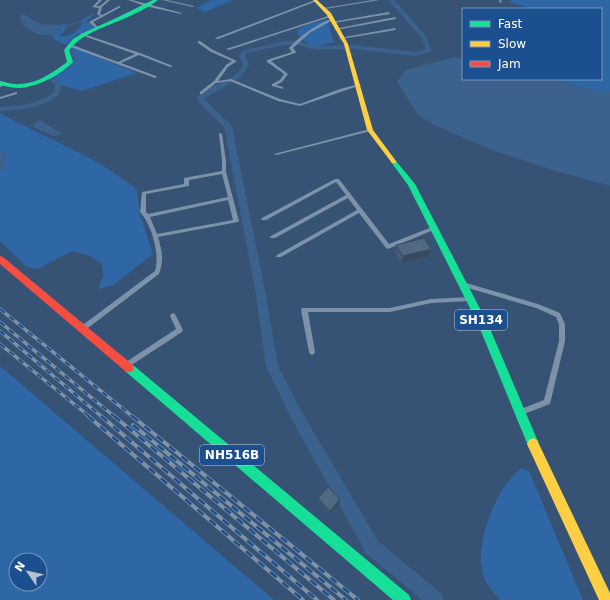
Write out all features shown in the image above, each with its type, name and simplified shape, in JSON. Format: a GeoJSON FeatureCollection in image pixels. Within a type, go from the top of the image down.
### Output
{"type":"FeatureCollection","features":[{"type":"Feature","properties":{"kind":"main road"},"geometry":{"type":"LineString","coordinates":[[0,85],[18,86],[61,69],[70,62],[66,50],[69,45],[84,34],[156,0]]}},
{"type":"Feature","properties":{"kind":"main road","name":"SH134"},"geometry":{"type":"LineString","coordinates":[[316,0],[330,18],[344,44],[359,86],[370,130],[411,184],[483,324],[519,413],[568,523],[606,600]]}},
{"type":"Feature","properties":{"kind":"main road","name":"NH516B"},"geometry":{"type":"LineString","coordinates":[[0,259],[404,600]]}},
{"type":"Feature","properties":{"kind":"street"},"geometry":{"type":"LineString","coordinates":[[101,0],[93,7],[101,7]]}},
{"type":"Feature","properties":{"kind":"street"},"geometry":{"type":"LineString","coordinates":[[102,16],[98,14],[101,7],[109,0]]}},
{"type":"Feature","properties":{"kind":"street"},"geometry":{"type":"LineString","coordinates":[[129,0],[180,13]]}},
{"type":"Feature","properties":{"kind":"street"},"geometry":{"type":"LineString","coordinates":[[163,0],[193,6]]}},
{"type":"Feature","properties":{"kind":"street"},"geometry":{"type":"LineString","coordinates":[[199,0],[203,1]]}},
{"type":"Feature","properties":{"kind":"street"},"geometry":{"type":"LineString","coordinates":[[217,38],[316,0]]}},
{"type":"Feature","properties":{"kind":"street"},"geometry":{"type":"LineString","coordinates":[[228,49],[379,2]]}},
{"type":"Feature","properties":{"kind":"street"},"geometry":{"type":"LineString","coordinates":[[98,28],[91,22],[120,8]]}},
{"type":"Feature","properties":{"kind":"street"},"geometry":{"type":"LineString","coordinates":[[282,88],[273,86],[281,81],[286,74],[268,61],[294,52],[291,48],[299,39],[330,18],[389,13]]}},
{"type":"Feature","properties":{"kind":"street"},"geometry":{"type":"LineString","coordinates":[[330,18],[395,18]]}},
{"type":"Feature","properties":{"kind":"street"},"geometry":{"type":"LineString","coordinates":[[344,44],[395,29]]}},
{"type":"Feature","properties":{"kind":"street"},"geometry":{"type":"LineString","coordinates":[[84,34],[171,66]]}},
{"type":"Feature","properties":{"kind":"street"},"geometry":{"type":"LineString","coordinates":[[199,42],[212,51],[235,61],[227,66],[215,82],[200,94]]}},
{"type":"Feature","properties":{"kind":"street"},"geometry":{"type":"LineString","coordinates":[[69,45],[155,77]]}},
{"type":"Feature","properties":{"kind":"street"},"geometry":{"type":"LineString","coordinates":[[119,63],[139,54]]}},
{"type":"Feature","properties":{"kind":"street"},"geometry":{"type":"LineString","coordinates":[[215,82],[230,80],[279,100],[300,105],[341,90],[359,86]]}},
{"type":"Feature","properties":{"kind":"street"},"geometry":{"type":"LineString","coordinates":[[0,98],[16,93]]}},
{"type":"Feature","properties":{"kind":"street"},"geometry":{"type":"LineString","coordinates":[[276,154],[370,130]]}},
{"type":"Feature","properties":{"kind":"street"},"geometry":{"type":"LineString","coordinates":[[155,236],[236,221],[224,172],[220,134]]}},
{"type":"Feature","properties":{"kind":"street"},"geometry":{"type":"LineString","coordinates":[[82,329],[157,272],[160,266],[155,236],[144,212],[144,193],[187,185],[186,179],[224,172]]}},
{"type":"Feature","properties":{"kind":"street"},"geometry":{"type":"LineString","coordinates":[[264,219],[337,180],[388,247],[434,228]]}},
{"type":"Feature","properties":{"kind":"street"},"geometry":{"type":"LineString","coordinates":[[273,237],[349,195]]}},
{"type":"Feature","properties":{"kind":"street"},"geometry":{"type":"LineString","coordinates":[[147,216],[230,198]]}},
{"type":"Feature","properties":{"kind":"street"},"geometry":{"type":"LineString","coordinates":[[279,256],[360,210]]}},
{"type":"Feature","properties":{"kind":"street"},"geometry":{"type":"LineString","coordinates":[[463,284],[538,306],[558,315],[562,324],[562,341],[547,402],[519,413]]}},
{"type":"Feature","properties":{"kind":"street"},"geometry":{"type":"LineString","coordinates":[[312,352],[304,310],[390,310],[430,301],[470,299]]}},
{"type":"Feature","properties":{"kind":"street"},"geometry":{"type":"LineString","coordinates":[[125,366],[180,330],[173,316]]}},
{"type":"Feature","properties":{"kind":"shaded area"},"geometry":{"type":"Polygon","coordinates":[[[211,0],[233,0],[205,12],[196,8],[211,0]]]}},
{"type":"Feature","properties":{"kind":"shaded area"},"geometry":{"type":"Polygon","coordinates":[[[512,0],[610,0],[610,93],[587,89],[557,80],[602,80],[602,8],[529,8],[509,2],[512,0]]]}},
{"type":"Feature","properties":{"kind":"shaded area"},"geometry":{"type":"Polygon","coordinates":[[[22,13],[40,24],[59,25],[62,26],[62,29],[58,33],[52,35],[33,32],[27,29],[20,20],[22,13]]]}},
{"type":"Feature","properties":{"kind":"shaded area"},"geometry":{"type":"Polygon","coordinates":[[[93,13],[95,14],[85,22],[91,23],[96,28],[75,36],[66,45],[53,39],[51,35],[55,35],[62,26],[59,25],[65,24],[67,28],[59,36],[70,35],[83,24],[80,21],[93,13]]]}},
{"type":"Feature","properties":{"kind":"shaded area"},"geometry":{"type":"Polygon","coordinates":[[[327,19],[334,42],[313,48],[297,34],[297,30],[306,25],[327,19]]]}},
{"type":"Feature","properties":{"kind":"shaded area"},"geometry":{"type":"Polygon","coordinates":[[[71,46],[137,73],[82,91],[53,83],[45,77],[67,68],[77,57],[72,52],[71,46]]]}},
{"type":"Feature","properties":{"kind":"shaded area"},"geometry":{"type":"Polygon","coordinates":[[[454,57],[462,59],[462,80],[557,80],[587,89],[610,92],[610,186],[552,170],[492,150],[434,125],[418,115],[397,82],[406,70],[454,57]]]}},
{"type":"Feature","properties":{"kind":"shaded area"},"geometry":{"type":"Polygon","coordinates":[[[0,113],[71,148],[105,167],[137,190],[140,214],[153,254],[113,285],[98,289],[103,277],[102,264],[90,256],[72,251],[38,269],[27,267],[0,241],[0,161],[3,157],[0,154],[0,113]]]}},
{"type":"Feature","properties":{"kind":"shaded area"},"geometry":{"type":"Polygon","coordinates":[[[40,120],[63,134],[54,136],[33,127],[36,122],[40,120]]]}},
{"type":"Feature","properties":{"kind":"shaded area"},"geometry":{"type":"Polygon","coordinates":[[[0,366],[274,600],[0,600],[0,366]]]}},
{"type":"Feature","properties":{"kind":"shaded area"},"geometry":{"type":"Polygon","coordinates":[[[522,468],[529,471],[583,600],[500,600],[484,578],[481,562],[482,548],[489,517],[496,502],[512,476],[522,468]]]}},
{"type":"Feature","properties":{"kind":"building"},"geometry":{"type":"Polygon","coordinates":[[[424,238],[431,249],[403,256],[396,245],[424,238]]]}},
{"type":"Feature","properties":{"kind":"building"},"geometry":{"type":"Polygon","coordinates":[[[328,487],[340,499],[330,511],[318,498],[328,487]]]}},
{"type":"Feature","properties":{"kind":"waterway"},"geometry":{"type":"LineString","coordinates":[[391,0],[424,37],[429,50],[416,54],[353,47],[315,48],[299,43],[285,43],[244,52],[242,56],[246,65],[243,72],[232,81],[207,92],[201,97],[202,101],[228,126],[261,295],[272,367],[297,416],[372,547],[411,581],[436,600]]}},
{"type":"Feature","properties":{"kind":"waterway"},"geometry":{"type":"LineString","coordinates":[[62,26],[83,22],[88,26],[87,30],[83,32]]}},
{"type":"Feature","properties":{"kind":"waterway"},"geometry":{"type":"LineString","coordinates":[[0,109],[22,108],[49,100],[58,92],[58,83],[48,77],[66,67],[73,61],[75,58],[69,48]]}},
{"type":"Feature","properties":{"kind":"waterway"},"geometry":{"type":"LineString","coordinates":[[0,153],[2,155],[0,169]]}},
{"type":"Feature","properties":{"kind":"railway"},"geometry":{"type":"LineString","coordinates":[[0,309],[133,417]]}},
{"type":"Feature","properties":{"kind":"railway"},"geometry":{"type":"LineString","coordinates":[[0,322],[115,417]]}},
{"type":"Feature","properties":{"kind":"railway"},"geometry":{"type":"LineString","coordinates":[[0,331],[102,417]]}},
{"type":"Feature","properties":{"kind":"railway"},"geometry":{"type":"LineString","coordinates":[[0,344],[90,417]]}},
{"type":"Feature","properties":{"kind":"railway"},"geometry":{"type":"LineString","coordinates":[[88,416],[303,600]]}},
{"type":"Feature","properties":{"kind":"railway"},"geometry":{"type":"LineString","coordinates":[[101,416],[317,600]]}},
{"type":"Feature","properties":{"kind":"railway"},"geometry":{"type":"LineString","coordinates":[[114,416],[334,600]]}},
{"type":"Feature","properties":{"kind":"railway"},"geometry":{"type":"LineString","coordinates":[[132,416],[358,600]]}},
{"type":"Feature","properties":{"kind":"railway"},"geometry":{"type":"LineString","coordinates":[[133,425],[346,600]]}},
{"type":"Feature","properties":{"kind":"traffic: fast"},"geometry":{"type":"LineString","coordinates":[[0,83],[19,86],[46,78],[70,62],[66,50],[75,40],[90,31],[108,24],[156,0]]}},
{"type":"Feature","properties":{"kind":"traffic: fast"},"geometry":{"type":"LineString","coordinates":[[394,162],[411,184],[483,324],[533,444]]}},
{"type":"Feature","properties":{"kind":"traffic: fast"},"geometry":{"type":"LineString","coordinates":[[129,368],[404,600]]}},
{"type":"Feature","properties":{"kind":"traffic: slow"},"geometry":{"type":"LineString","coordinates":[[315,0],[329,14],[346,44],[370,130],[394,162]]}},
{"type":"Feature","properties":{"kind":"traffic: slow"},"geometry":{"type":"LineString","coordinates":[[533,444],[606,600]]}},
{"type":"Feature","properties":{"kind":"traffic: jam"},"geometry":{"type":"LineString","coordinates":[[0,259],[129,368]]}}]}
